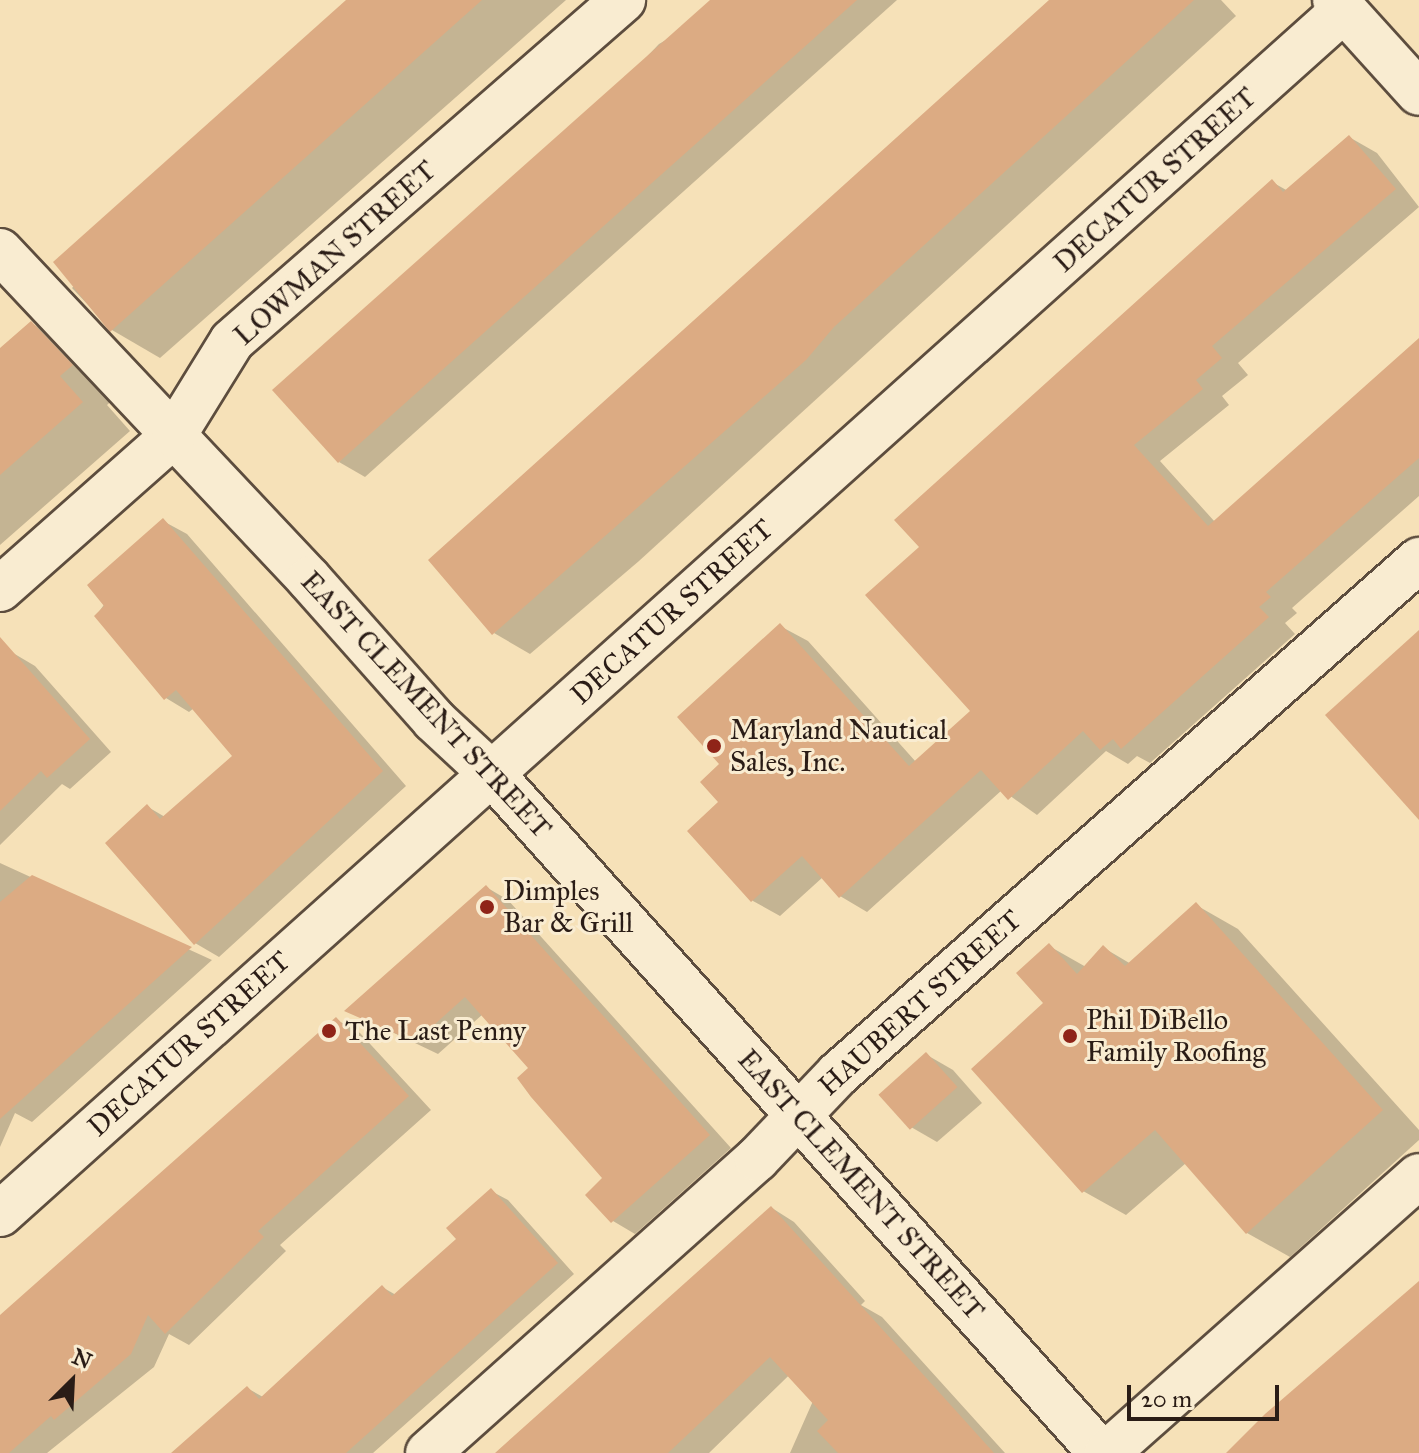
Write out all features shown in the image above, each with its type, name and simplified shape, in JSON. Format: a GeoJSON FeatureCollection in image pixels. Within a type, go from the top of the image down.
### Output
{"type":"FeatureCollection","features":[{"type":"Feature","properties":{"kind":"street","name":"LOWMAN STREET"},"geometry":{"type":"LineString","coordinates":[[0,589],[174,435],[232,341],[623,0]]}},
{"type":"Feature","properties":{"kind":"street"},"geometry":{"type":"LineString","coordinates":[[1340,5],[1419,93]]}},
{"type":"Feature","properties":{"kind":"street","name":"DECATUR STREET"},"geometry":{"type":"LineString","coordinates":[[0,1214],[1340,5]]}},
{"type":"Feature","properties":{"kind":"street","name":"EAST CLEMENT STREET"},"geometry":{"type":"LineString","coordinates":[[0,251],[174,435],[434,720],[491,773],[1104,1453]]}},
{"type":"Feature","properties":{"kind":"street","name":"HAUBERT STREET"},"geometry":{"type":"LineString","coordinates":[[428,1453],[757,1159],[797,1115],[1419,560]]}},
{"type":"Feature","properties":{"kind":"street"},"geometry":{"type":"LineString","coordinates":[[1104,1453],[1419,1176]]}},
{"type":"Feature","properties":{"kind":"building"},"geometry":{"type":"Polygon","coordinates":[[[346,0],[482,0],[110,332],[53,262],[346,0]]]}},
{"type":"Feature","properties":{"kind":"building"},"geometry":{"type":"Polygon","coordinates":[[[710,0],[857,0],[338,463],[272,390],[710,0]]]}},
{"type":"Feature","properties":{"kind":"building"},"geometry":{"type":"Polygon","coordinates":[[[1049,0],[1194,0],[834,327],[806,360],[492,635],[428,560],[1049,0]]]}},
{"type":"Feature","properties":{"kind":"building"},"geometry":{"type":"Polygon","coordinates":[[[1349,135],[1396,189],[1212,346],[1222,358],[1196,380],[1203,389],[1134,445],[1208,526],[1419,338],[1419,458],[1266,592],[1271,597],[1259,607],[1269,617],[1121,749],[1113,739],[1100,750],[1083,731],[1008,800],[981,770],[839,898],[802,856],[751,902],[687,831],[718,802],[700,782],[719,764],[677,717],[780,623],[909,766],[970,711],[865,595],[919,547],[894,520],[1272,179],[1283,192],[1349,135]]]}},
{"type":"Feature","properties":{"kind":"building"},"geometry":{"type":"Polygon","coordinates":[[[31,321],[73,365],[60,376],[83,402],[0,475],[0,348],[31,321]]]}},
{"type":"Feature","properties":{"kind":"building"},"geometry":{"type":"Polygon","coordinates":[[[163,518],[383,771],[194,945],[105,843],[147,804],[160,819],[232,756],[176,690],[164,700],[94,616],[104,606],[87,585],[163,518]]]}},
{"type":"Feature","properties":{"kind":"building"},"geometry":{"type":"Polygon","coordinates":[[[1419,630],[1419,820],[1325,715],[1419,630]]]}},
{"type":"Feature","properties":{"kind":"building"},"geometry":{"type":"Polygon","coordinates":[[[0,637],[90,739],[47,778],[41,771],[0,811],[0,637]]]}},
{"type":"Feature","properties":{"kind":"building"},"geometry":{"type":"Polygon","coordinates":[[[32,875],[192,947],[0,1119],[0,902],[32,875]]]}},
{"type":"Feature","properties":{"kind":"building"},"geometry":{"type":"Polygon","coordinates":[[[486,885],[710,1135],[611,1223],[585,1195],[602,1178],[531,1097],[517,1078],[528,1068],[465,997],[415,1042],[344,1011],[486,885]]]}},
{"type":"Feature","properties":{"kind":"building"},"geometry":{"type":"Polygon","coordinates":[[[1196,902],[1383,1110],[1246,1234],[1155,1130],[1082,1193],[971,1069],[1043,1003],[1016,973],[1049,943],[1077,974],[1103,945],[1125,966],[1196,902]]]}},
{"type":"Feature","properties":{"kind":"building"},"geometry":{"type":"Polygon","coordinates":[[[336,1017],[409,1096],[258,1231],[264,1237],[165,1334],[148,1315],[131,1354],[54,1420],[51,1416],[9,1453],[0,1453],[0,1315],[336,1017]]]}},
{"type":"Feature","properties":{"kind":"building"},"geometry":{"type":"Polygon","coordinates":[[[926,1052],[957,1087],[910,1130],[878,1095],[926,1052]]]}},
{"type":"Feature","properties":{"kind":"building"},"geometry":{"type":"Polygon","coordinates":[[[491,1188],[558,1263],[346,1453],[171,1453],[247,1386],[259,1399],[382,1285],[392,1296],[456,1239],[446,1228],[491,1188]]]}},
{"type":"Feature","properties":{"kind":"building"},"geometry":{"type":"Polygon","coordinates":[[[771,1206],[994,1453],[838,1453],[817,1431],[828,1420],[770,1357],[668,1453],[495,1453],[771,1206]]]}},
{"type":"Feature","properties":{"kind":"building"},"geometry":{"type":"Polygon","coordinates":[[[1419,1281],[1419,1453],[1226,1453],[1265,1414],[1419,1281]]]}},
{"type":"Feature","properties":{"kind":"place","name":"Maryland Nautical Sales, Inc."},"geometry":{"type":"Point","coordinates":[714,746]}},
{"type":"Feature","properties":{"kind":"place","name":"Dimples Bar & Grill"},"geometry":{"type":"Point","coordinates":[487,907]}},
{"type":"Feature","properties":{"kind":"place","name":"The Last Penny"},"geometry":{"type":"Point","coordinates":[329,1031]}},
{"type":"Feature","properties":{"kind":"place","name":"Phil DiBello Family Roofing"},"geometry":{"type":"Point","coordinates":[1070,1036]}}]}
